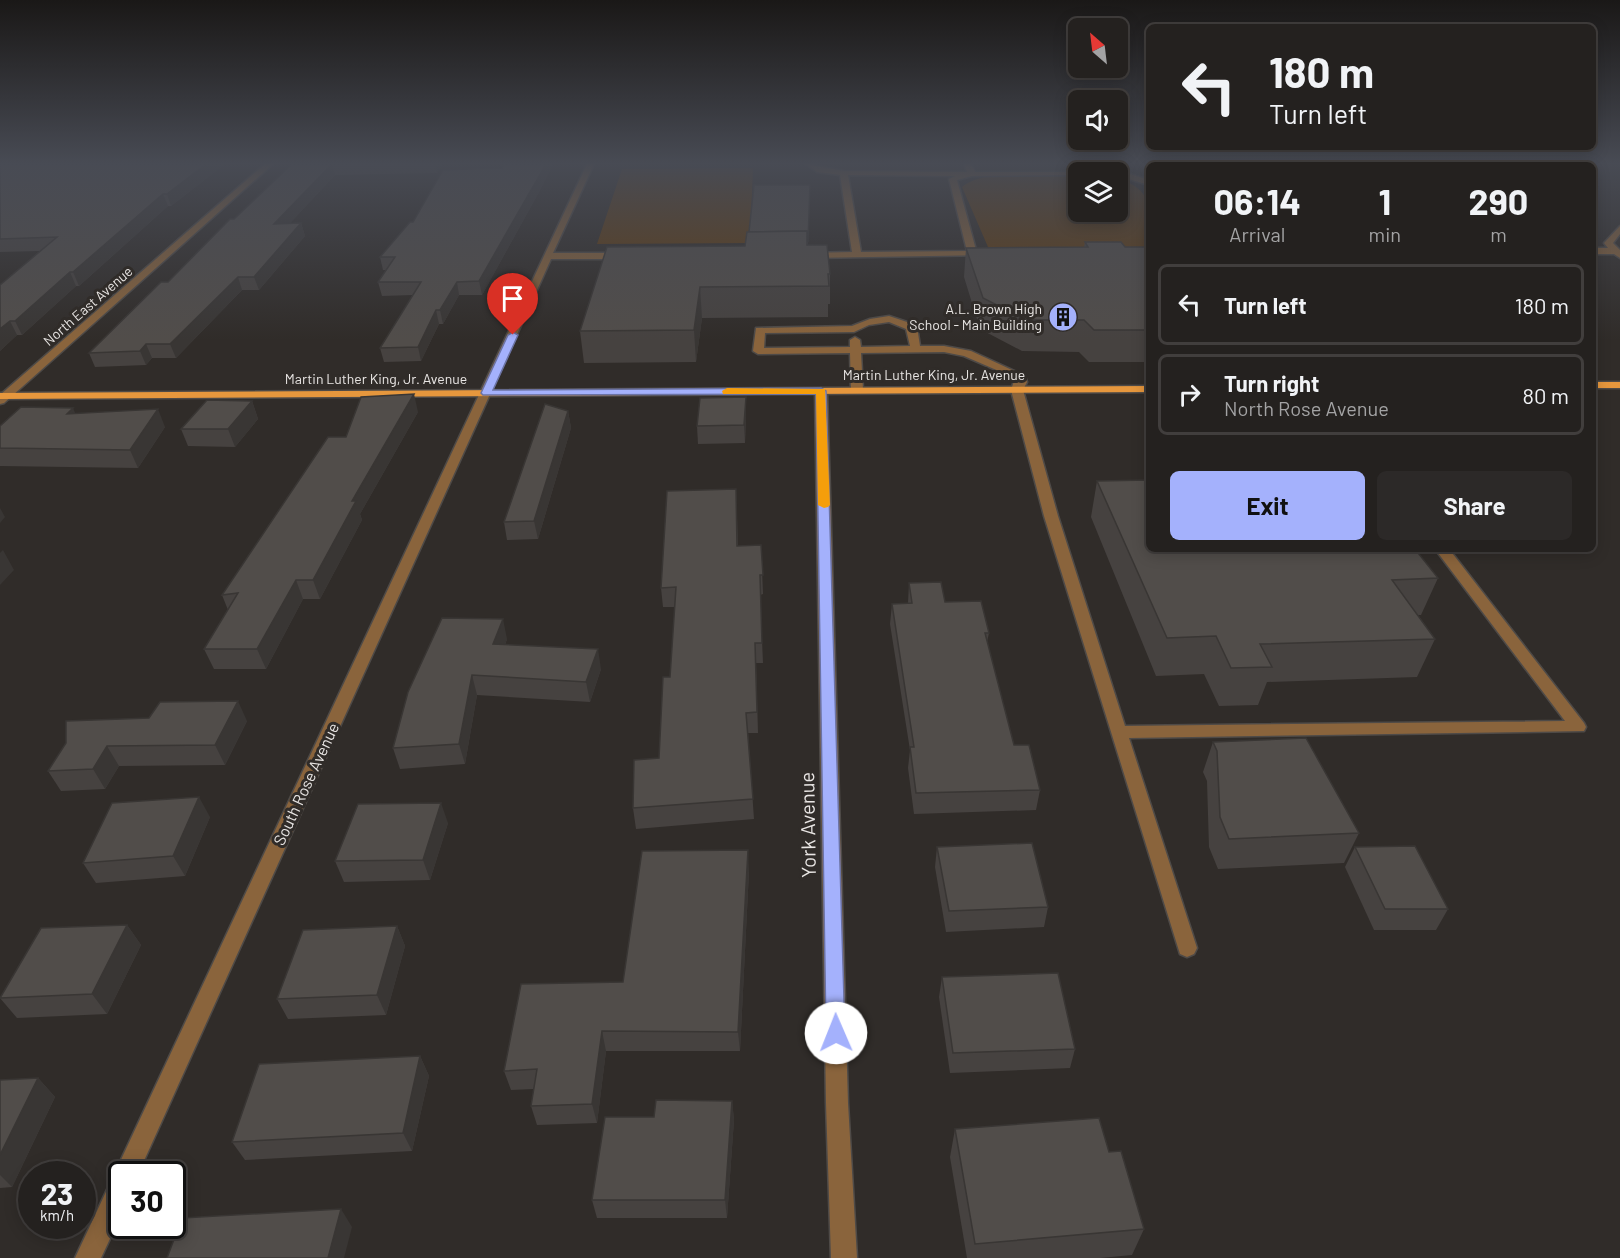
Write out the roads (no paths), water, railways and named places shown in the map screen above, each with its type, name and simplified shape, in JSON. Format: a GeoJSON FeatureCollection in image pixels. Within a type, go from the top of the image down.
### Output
{"type":"FeatureCollection","features":[{"type":"Feature","properties":{"kind":"main road"},"geometry":{"type":"LineString","coordinates":[[1596,385],[1620,385]]}},
{"type":"Feature","properties":{"kind":"main road","name":"Martin Luther King, Jr. Avenue"},"geometry":{"type":"LineString","coordinates":[[2,398],[1146,389]]}},
{"type":"Feature","properties":{"kind":"street","name":"North East Avenue"},"geometry":{"type":"LineString","coordinates":[[2,398],[202,223]]}},
{"type":"Feature","properties":{"kind":"street","name":"South Rose Avenue"},"geometry":{"type":"LineString","coordinates":[[132,1161],[564,223]]}},
{"type":"Feature","properties":{"kind":"street"},"geometry":{"type":"LineString","coordinates":[[852,223],[857,254]]}},
{"type":"Feature","properties":{"kind":"street"},"geometry":{"type":"LineString","coordinates":[[964,223],[972,254]]}},
{"type":"Feature","properties":{"kind":"street"},"geometry":{"type":"LineString","coordinates":[[1617,253],[1608,243],[1620,229]]}},
{"type":"Feature","properties":{"kind":"street"},"geometry":{"type":"LineString","coordinates":[[1596,251],[1617,253]]}},
{"type":"Feature","properties":{"kind":"street"},"geometry":{"type":"LineString","coordinates":[[798,255],[996,254]]}},
{"type":"Feature","properties":{"kind":"street"},"geometry":{"type":"LineString","coordinates":[[549,256],[632,256]]}},
{"type":"Feature","properties":{"kind":"street"},"geometry":{"type":"LineString","coordinates":[[915,348],[912,329],[898,321],[871,321],[861,323],[854,329],[760,330],[758,351],[944,349],[967,353],[1020,376],[1021,382],[1017,390],[1051,516],[1187,948]]}},
{"type":"Feature","properties":{"kind":"street"},"geometry":{"type":"LineString","coordinates":[[854,329],[857,390]]}},
{"type":"Feature","properties":{"kind":"street","name":"York Avenue"},"geometry":{"type":"LineString","coordinates":[[821,391],[837,1104],[844,1258]]}},
{"type":"Feature","properties":{"kind":"street"},"geometry":{"type":"LineString","coordinates":[[1119,732],[1578,728],[1444,552]]}},
{"type":"Feature","properties":{"kind":"street"},"geometry":{"type":"LineString","coordinates":[[88,1258],[108,1215]]}},
{"type":"Feature","properties":{"kind":"place","name":"A.L. Brown High School - Main Building"},"geometry":{"type":"Point","coordinates":[1063,317]}}]}
